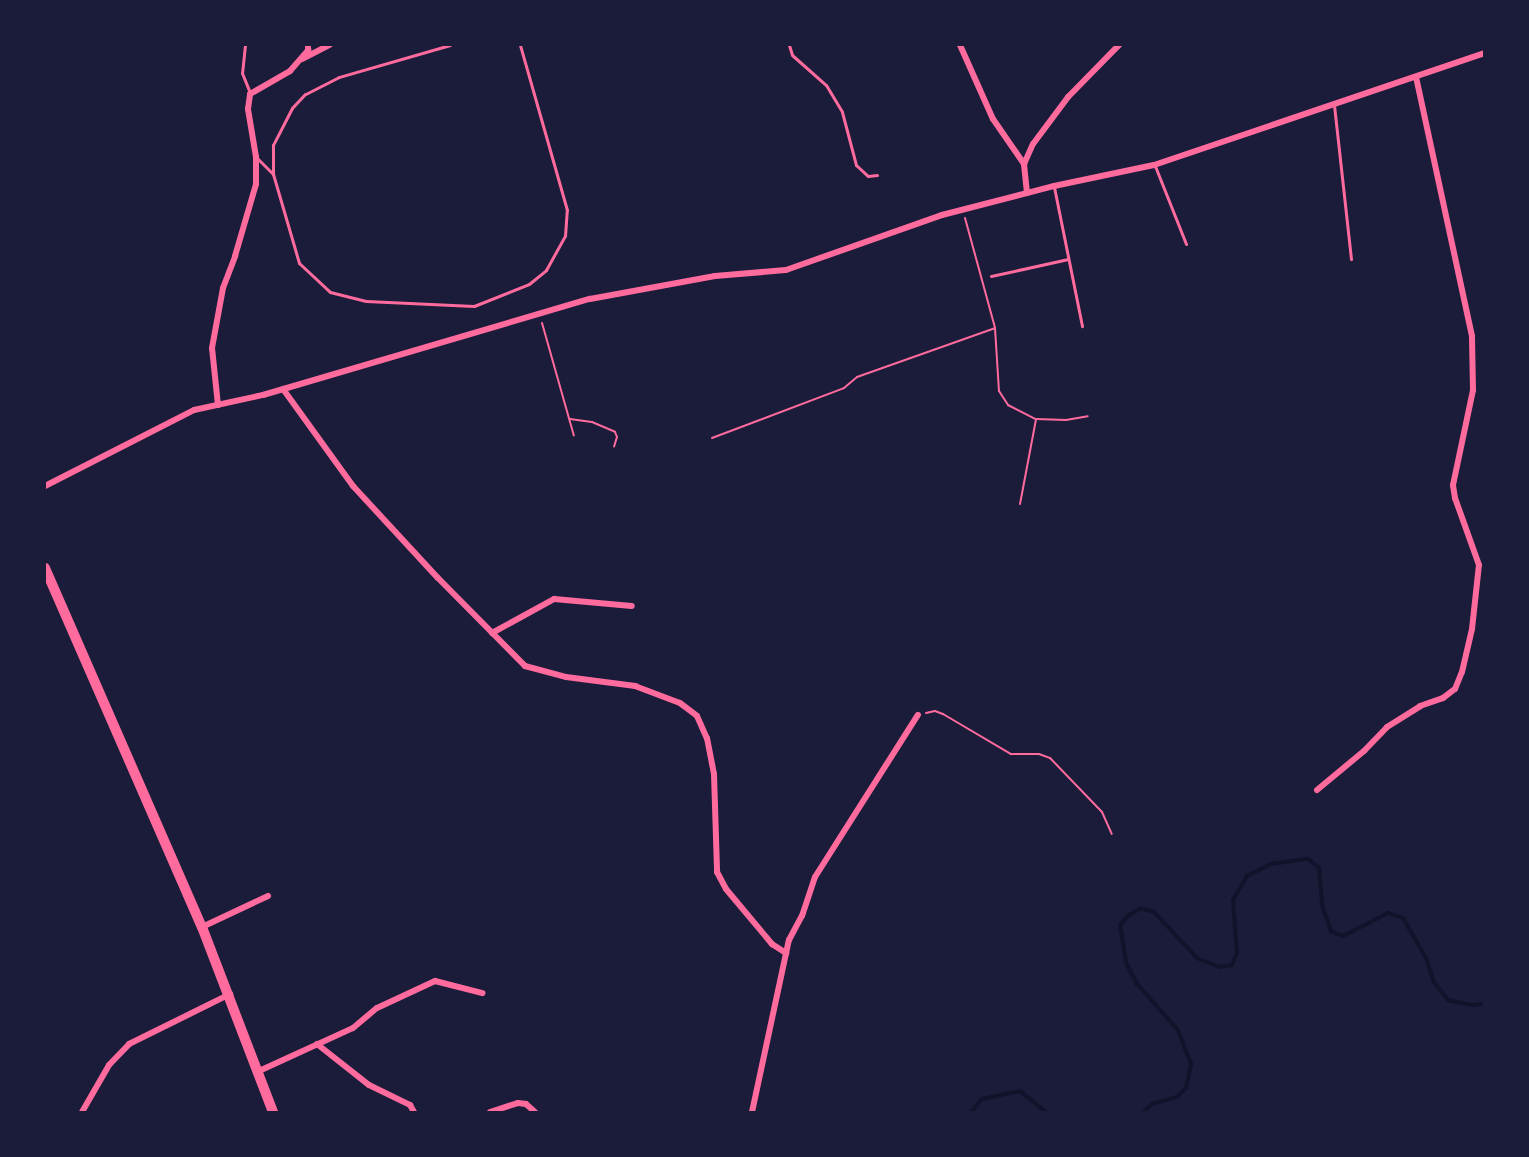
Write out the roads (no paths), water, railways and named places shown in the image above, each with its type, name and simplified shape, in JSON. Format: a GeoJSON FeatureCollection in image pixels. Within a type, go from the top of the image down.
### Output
{"type":"FeatureCollection","features":[{"type":"Feature","properties":{"kind":"main road"},"geometry":{"type":"LineString","coordinates":[[45,568],[202,927],[230,994],[273,1112]]}},
{"type":"Feature","properties":{"kind":"street"},"geometry":{"type":"LineString","coordinates":[[218,405],[212,348],[223,288],[256,184],[256,158],[248,109],[250,94],[290,71],[308,45]]}},
{"type":"Feature","properties":{"kind":"street"},"geometry":{"type":"LineString","coordinates":[[299,60],[330,45]]}},
{"type":"Feature","properties":{"kind":"street"},"geometry":{"type":"LineString","coordinates":[[960,45],[993,119],[1023,164],[1027,193]]}},
{"type":"Feature","properties":{"kind":"street"},"geometry":{"type":"LineString","coordinates":[[1023,164],[1033,144],[1068,97],[1119,45]]}},
{"type":"Feature","properties":{"kind":"street"},"geometry":{"type":"LineString","coordinates":[[45,486],[194,410],[283,389],[590,299],[681,282],[786,270],[963,210],[1054,186],[1154,165],[1484,53]]}},
{"type":"Feature","properties":{"kind":"street"},"geometry":{"type":"LineString","coordinates":[[1317,790],[1364,751],[1387,727],[1420,706],[1443,698],[1455,689],[1462,672],[1472,629],[1479,565],[1455,498],[1454,485],[1473,390],[1473,336],[1416,77]]}},
{"type":"Feature","properties":{"kind":"street"},"geometry":{"type":"LineString","coordinates":[[283,389],[353,486],[525,666],[566,677],[635,686],[680,703],[697,716],[708,738],[714,774],[717,872],[726,890],[772,944],[786,953]]}},
{"type":"Feature","properties":{"kind":"street"},"geometry":{"type":"LineString","coordinates":[[492,633],[554,599],[632,606]]}},
{"type":"Feature","properties":{"kind":"street"},"geometry":{"type":"LineString","coordinates":[[752,1112],[786,953],[815,877],[918,715]]}},
{"type":"Feature","properties":{"kind":"street"},"geometry":{"type":"LineString","coordinates":[[202,927],[268,896]]}},
{"type":"Feature","properties":{"kind":"street"},"geometry":{"type":"LineString","coordinates":[[259,1071],[353,1028],[377,1008],[435,981],[482,993]]}},
{"type":"Feature","properties":{"kind":"street"},"geometry":{"type":"LineString","coordinates":[[82,1112],[109,1065],[129,1044],[230,994]]}},
{"type":"Feature","properties":{"kind":"street"},"geometry":{"type":"LineString","coordinates":[[317,1044],[369,1084],[410,1105],[414,1112]]}},
{"type":"Feature","properties":{"kind":"street"},"geometry":{"type":"LineString","coordinates":[[490,1112],[518,1103],[526,1104],[535,1112]]}},
{"type":"Feature","properties":{"kind":"lane"},"geometry":{"type":"LineString","coordinates":[[245,45],[242,73],[250,94]]}},
{"type":"Feature","properties":{"kind":"lane"},"geometry":{"type":"LineString","coordinates":[[450,45],[339,77],[305,94],[292,108],[273,145],[273,174],[299,263],[330,292],[366,301],[474,306],[530,284],[546,270],[565,236],[567,210],[520,45]]}},
{"type":"Feature","properties":{"kind":"lane"},"geometry":{"type":"LineString","coordinates":[[789,45],[792,55],[826,85],[842,112],[856,165],[868,176],[877,175]]}},
{"type":"Feature","properties":{"kind":"lane"},"geometry":{"type":"LineString","coordinates":[[1334,103],[1351,259]]}},
{"type":"Feature","properties":{"kind":"lane"},"geometry":{"type":"LineString","coordinates":[[256,158],[273,174]]}},
{"type":"Feature","properties":{"kind":"lane"},"geometry":{"type":"LineString","coordinates":[[1154,165],[1186,244]]}},
{"type":"Feature","properties":{"kind":"lane"},"geometry":{"type":"LineString","coordinates":[[1054,186],[1082,326]]}},
{"type":"Feature","properties":{"kind":"lane"},"geometry":{"type":"LineString","coordinates":[[991,276],[1068,259]]}},
{"type":"Feature","properties":{"kind":"waterway"},"geometry":{"type":"LineString","coordinates":[[1143,1112],[1152,1104],[1177,1097],[1186,1088],[1191,1064],[1178,1030],[1137,984],[1126,962],[1120,925],[1129,915],[1141,908],[1154,912],[1197,958],[1219,967],[1232,965],[1237,953],[1233,900],[1247,876],[1271,864],[1308,859],[1319,868],[1322,905],[1331,931],[1343,936],[1388,913],[1403,918],[1426,958],[1434,982],[1448,1000],[1471,1005],[1484,1004]]}},
{"type":"Feature","properties":{"kind":"waterway"},"geometry":{"type":"LineString","coordinates":[[971,1112],[982,1099],[1020,1091],[1046,1112]]}}]}
